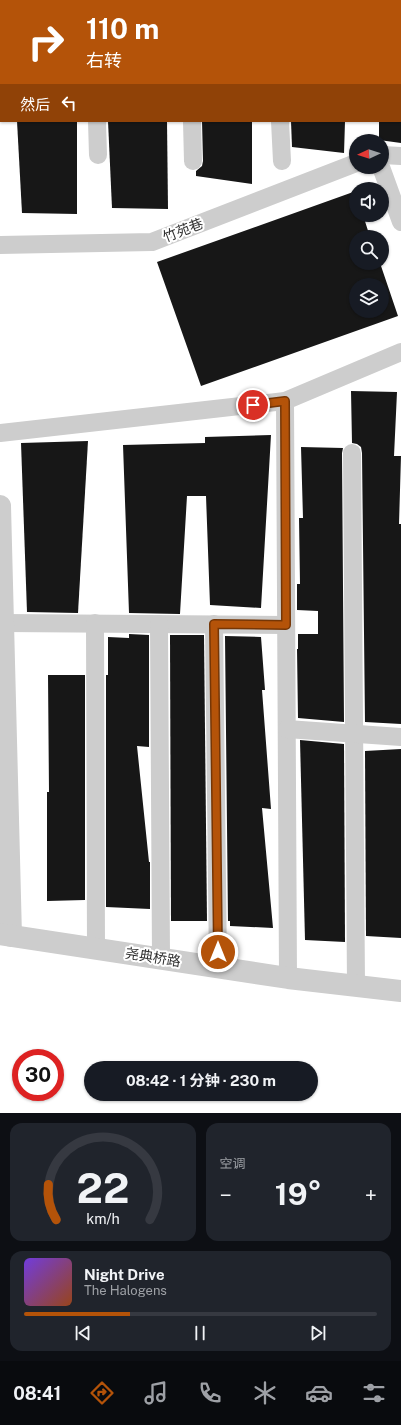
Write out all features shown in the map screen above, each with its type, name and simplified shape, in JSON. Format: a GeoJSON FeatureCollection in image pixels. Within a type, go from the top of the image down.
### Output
{"type":"FeatureCollection","features":[{"type":"Feature","properties":{"kind":"street"},"geometry":{"type":"LineString","coordinates":[[97,122],[98,155]]}},
{"type":"Feature","properties":{"kind":"street"},"geometry":{"type":"LineString","coordinates":[[192,122],[194,161]]}},
{"type":"Feature","properties":{"kind":"street"},"geometry":{"type":"LineString","coordinates":[[280,122],[282,161]]}},
{"type":"Feature","properties":{"kind":"street"},"geometry":{"type":"LineString","coordinates":[[389,155],[401,156]]}},
{"type":"Feature","properties":{"kind":"street","name":"竹苑巷"},"geometry":{"type":"LineString","coordinates":[[0,245],[152,242],[349,166]]}},
{"type":"Feature","properties":{"kind":"street"},"geometry":{"type":"LineString","coordinates":[[384,174],[401,222]]}},
{"type":"Feature","properties":{"kind":"street"},"geometry":{"type":"LineString","coordinates":[[0,434],[285,401],[401,352]]}},
{"type":"Feature","properties":{"kind":"street"},"geometry":{"type":"LineString","coordinates":[[285,401],[288,978]]}},
{"type":"Feature","properties":{"kind":"street"},"geometry":{"type":"LineString","coordinates":[[352,453],[356,985]]}},
{"type":"Feature","properties":{"kind":"street"},"geometry":{"type":"LineString","coordinates":[[0,506],[3,623],[5,935]]}},
{"type":"Feature","properties":{"kind":"street"},"geometry":{"type":"LineString","coordinates":[[3,623],[286,625]]}},
{"type":"Feature","properties":{"kind":"street"},"geometry":{"type":"LineString","coordinates":[[95,623],[96,949]]}},
{"type":"Feature","properties":{"kind":"street"},"geometry":{"type":"LineString","coordinates":[[160,624],[161,958]]}},
{"type":"Feature","properties":{"kind":"street"},"geometry":{"type":"LineString","coordinates":[[214,624],[218,967]]}},
{"type":"Feature","properties":{"kind":"street"},"geometry":{"type":"LineString","coordinates":[[287,729],[401,737]]}},
{"type":"Feature","properties":{"kind":"street","name":"尧典桥路"},"geometry":{"type":"LineString","coordinates":[[5,935],[288,978],[401,991]]}},
{"type":"Feature","properties":{"kind":"building"},"geometry":{"type":"Polygon","coordinates":[[[17,122],[77,122],[77,214],[22,213],[17,122]]]}},
{"type":"Feature","properties":{"kind":"building"},"geometry":{"type":"Polygon","coordinates":[[[108,122],[167,122],[168,209],[112,208],[108,122]]]}},
{"type":"Feature","properties":{"kind":"building"},"geometry":{"type":"Polygon","coordinates":[[[202,122],[252,122],[252,184],[196,176],[196,171],[202,166],[202,122]]]}},
{"type":"Feature","properties":{"kind":"building"},"geometry":{"type":"Polygon","coordinates":[[[291,122],[345,122],[344,153],[292,147],[291,122]]]}},
{"type":"Feature","properties":{"kind":"building"},"geometry":{"type":"Polygon","coordinates":[[[379,122],[401,122],[401,143],[389,141],[389,134],[379,134],[379,122]]]}},
{"type":"Feature","properties":{"kind":"building"},"geometry":{"type":"Polygon","coordinates":[[[349,193],[349,222],[365,222],[368,230],[349,230],[349,270],[382,270],[385,278],[349,278],[349,318],[389,318],[389,290],[398,316],[201,386],[157,262],[349,193]]]}},
{"type":"Feature","properties":{"kind":"building"},"geometry":{"type":"Polygon","coordinates":[[[351,391],[397,392],[394,456],[401,456],[399,524],[401,524],[401,724],[365,722],[362,453],[361,447],[352,443],[351,391]]]}},
{"type":"Feature","properties":{"kind":"building"},"geometry":{"type":"Polygon","coordinates":[[[271,435],[261,608],[210,605],[206,496],[187,496],[180,614],[129,613],[123,445],[205,443],[205,437],[271,435]]]}},
{"type":"Feature","properties":{"kind":"building"},"geometry":{"type":"Polygon","coordinates":[[[88,441],[78,613],[27,612],[21,443],[88,441]]]}},
{"type":"Feature","properties":{"kind":"building"},"geometry":{"type":"Polygon","coordinates":[[[301,447],[343,448],[344,722],[298,718],[298,634],[318,634],[318,611],[297,610],[297,584],[300,584],[299,518],[303,518],[301,447]]]}},
{"type":"Feature","properties":{"kind":"building"},"geometry":{"type":"Polygon","coordinates":[[[129,634],[149,635],[149,747],[137,746],[150,862],[150,909],[106,907],[106,675],[108,675],[108,637],[129,638],[129,634]]]}},
{"type":"Feature","properties":{"kind":"building"},"geometry":{"type":"Polygon","coordinates":[[[170,635],[204,635],[207,921],[171,921],[170,635]]]}},
{"type":"Feature","properties":{"kind":"building"},"geometry":{"type":"Polygon","coordinates":[[[225,636],[261,637],[265,690],[262,690],[271,809],[262,808],[273,928],[230,926],[230,921],[228,921],[225,636]]]}},
{"type":"Feature","properties":{"kind":"building"},"geometry":{"type":"Polygon","coordinates":[[[48,675],[85,675],[85,900],[47,901],[47,792],[49,792],[48,675]]]}},
{"type":"Feature","properties":{"kind":"building"},"geometry":{"type":"Polygon","coordinates":[[[300,740],[344,744],[345,942],[305,940],[300,740]]]}},
{"type":"Feature","properties":{"kind":"building"},"geometry":{"type":"Polygon","coordinates":[[[401,749],[401,938],[366,936],[365,751],[401,749]]]}},
{"type":"Feature","properties":{"kind":"route"},"geometry":{"type":"LineString","coordinates":[[218,952],[214,624],[286,625],[285,401],[253,405]]}}]}
